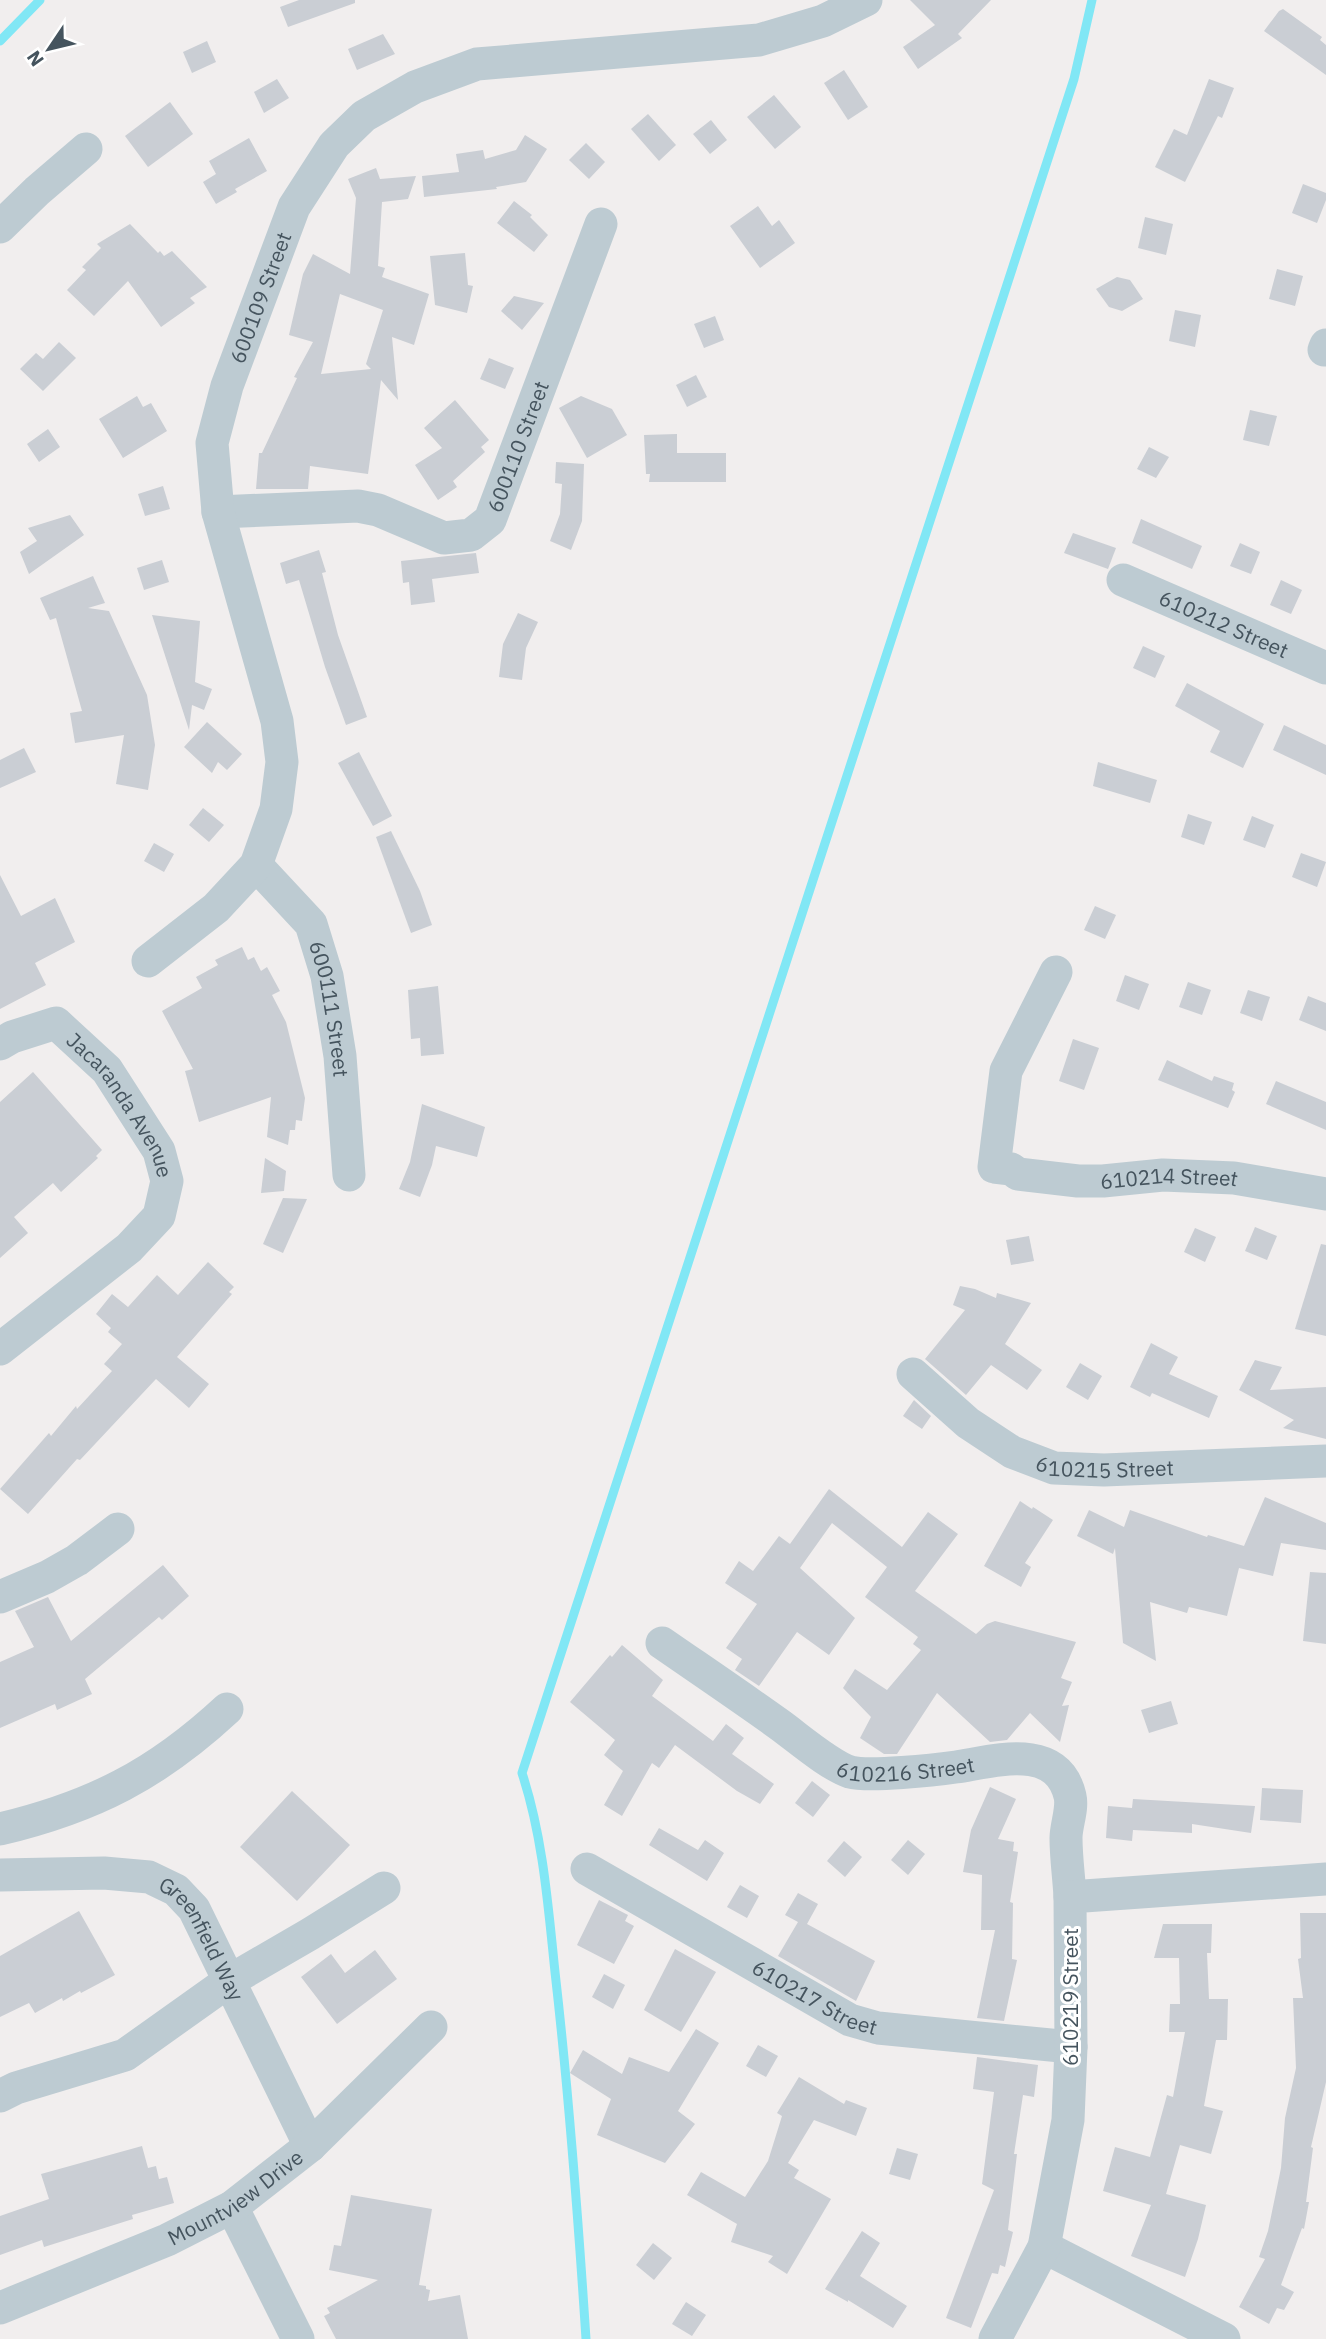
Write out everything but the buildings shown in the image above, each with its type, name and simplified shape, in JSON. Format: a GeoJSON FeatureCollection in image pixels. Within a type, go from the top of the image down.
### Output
{"type":"FeatureCollection","features":[{"type":"Feature","properties":{"kind":"street","name":"600109 Street"},"geometry":{"type":"LineString","coordinates":[[148,961],[216,908],[256,865],[276,809],[282,762],[277,721],[218,512],[212,443],[227,386],[294,207],[334,145],[364,116],[415,87],[477,64],[759,40],[823,21],[866,0]]}},
{"type":"Feature","properties":{"kind":"street"},"geometry":{"type":"LineString","coordinates":[[0,227],[86,149]]}},
{"type":"Feature","properties":{"kind":"street","name":"600110 Street"},"geometry":{"type":"LineString","coordinates":[[218,512],[358,506],[378,510],[444,538],[471,535],[490,520],[601,224]]}},
{"type":"Feature","properties":{"kind":"street","name":"610212 Street"},"geometry":{"type":"LineString","coordinates":[[1123,580],[1326,668]]}},
{"type":"Feature","properties":{"kind":"street","name":"600111 Street"},"geometry":{"type":"LineString","coordinates":[[256,865],[311,924],[327,976],[340,1056],[349,1175]]}},
{"type":"Feature","properties":{"kind":"street","name":"610214 Street"},"geometry":{"type":"LineString","coordinates":[[1056,972],[1006,1071],[994,1167],[1011,1169],[1018,1174],[1078,1181],[1163,1175],[1234,1178],[1326,1195]]}},
{"type":"Feature","properties":{"kind":"street","name":"Jacaranda Avenue"},"geometry":{"type":"LineString","coordinates":[[0,1044],[12,1037],[56,1023],[107,1070],[159,1151],[167,1181],[159,1216],[129,1248],[0,1349]]}},
{"type":"Feature","properties":{"kind":"street","name":"610215 Street"},"geometry":{"type":"LineString","coordinates":[[913,1374],[968,1423],[1012,1452],[1054,1468],[1104,1469],[1326,1461]]}},
{"type":"Feature","properties":{"kind":"street"},"geometry":{"type":"LineString","coordinates":[[0,1597],[47,1577],[77,1560],[118,1529]]}},
{"type":"Feature","properties":{"kind":"street","name":"610216 Street"},"geometry":{"type":"LineString","coordinates":[[662,1643],[849,1771],[886,1772],[953,1767],[1013,1757],[1038,1761],[1052,1768],[1064,1780],[1070,1799],[1066,1837],[1070,1897]]}},
{"type":"Feature","properties":{"kind":"street"},"geometry":{"type":"LineString","coordinates":[[0,1829],[101,1797],[150,1771],[195,1739],[227,1709]]}},
{"type":"Feature","properties":{"kind":"street","name":"610217 Street"},"geometry":{"type":"LineString","coordinates":[[587,1869],[849,2021],[878,2028],[1071,2047]]}},
{"type":"Feature","properties":{"kind":"street","name":"Greenfield Way"},"geometry":{"type":"LineString","coordinates":[[0,1875],[104,1873],[149,1877],[177,1890],[194,1909],[310,2146]]}},
{"type":"Feature","properties":{"kind":"street","name":"610219 Street"},"geometry":{"type":"LineString","coordinates":[[995,2339],[1044,2247],[1068,2120],[1071,2047],[1070,1897],[1326,1879]]}},
{"type":"Feature","properties":{"kind":"street"},"geometry":{"type":"LineString","coordinates":[[0,2096],[16,2088],[125,2055],[229,1981],[384,1888]]}},
{"type":"Feature","properties":{"kind":"street","name":"Mountview Drive"},"geometry":{"type":"LineString","coordinates":[[0,2308],[167,2240],[232,2207],[310,2146],[431,2027]]}},
{"type":"Feature","properties":{"kind":"street"},"geometry":{"type":"LineString","coordinates":[[232,2207],[298,2339]]}},
{"type":"Feature","properties":{"kind":"street"},"geometry":{"type":"LineString","coordinates":[[1044,2247],[1224,2339]]}},
{"type":"Feature","properties":{"kind":"waterway"},"geometry":{"type":"LineString","coordinates":[[0,41],[40,0]]}},
{"type":"Feature","properties":{"kind":"waterway"},"geometry":{"type":"LineString","coordinates":[[586,2339],[569,2109],[547,1896],[540,1846],[522,1773],[1074,79],[1092,0]]}}]}
